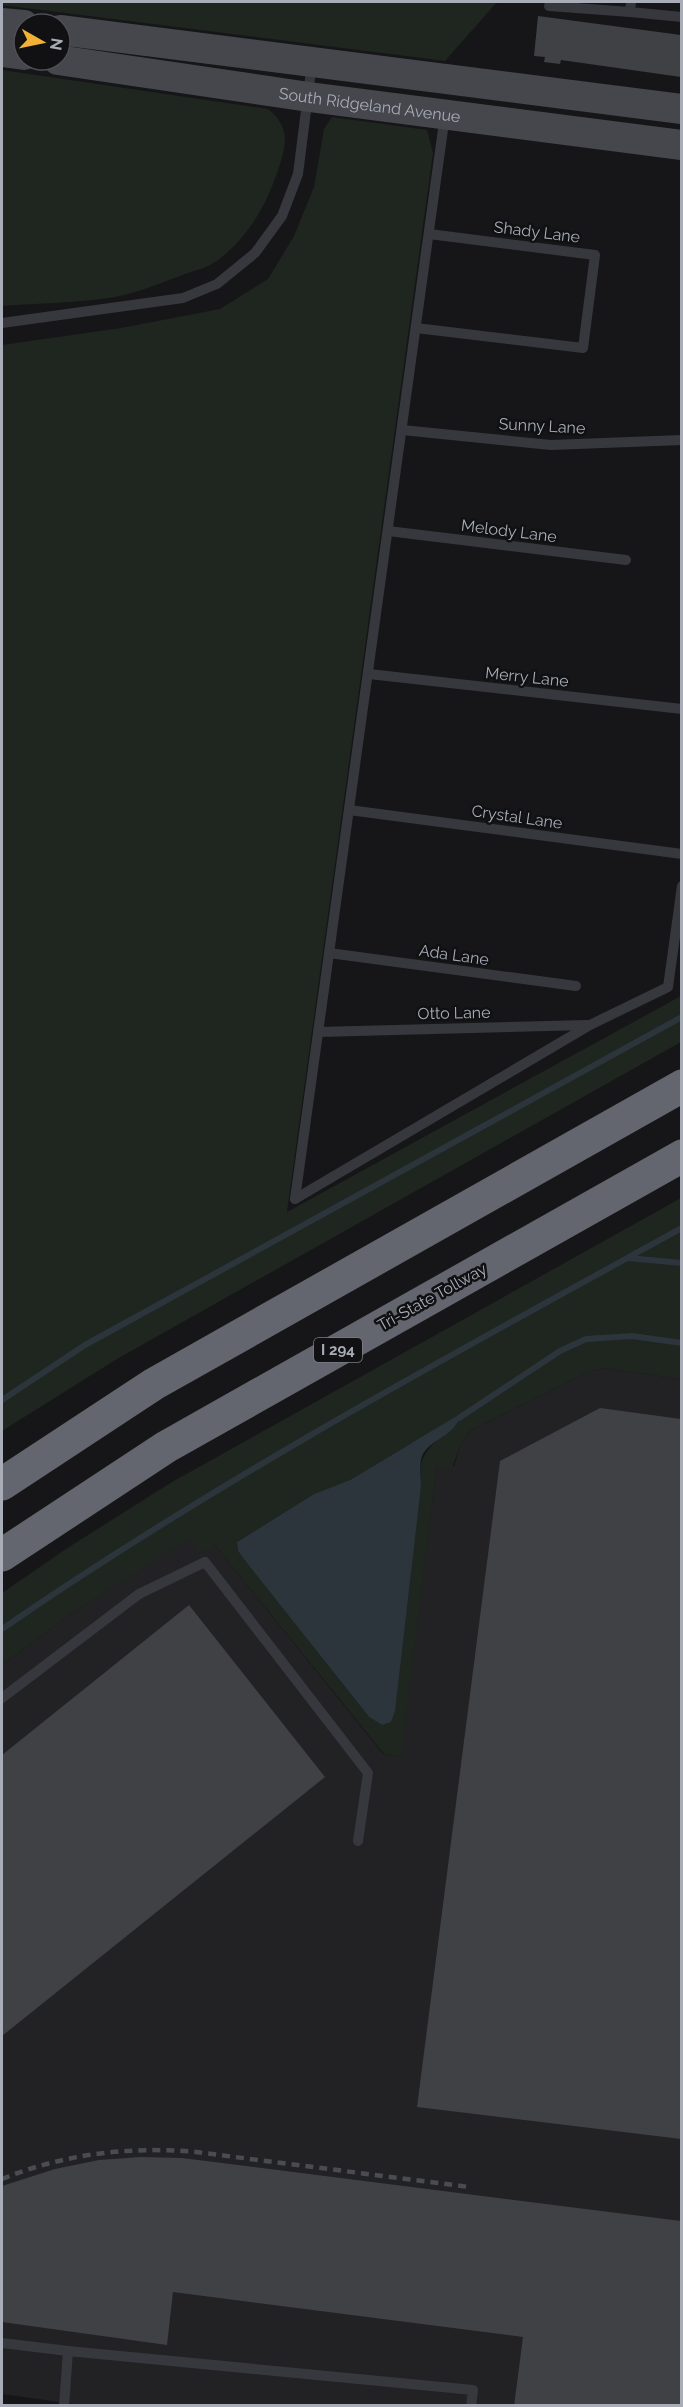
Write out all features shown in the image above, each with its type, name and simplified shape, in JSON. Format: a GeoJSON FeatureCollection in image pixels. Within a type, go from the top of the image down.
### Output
{"type":"FeatureCollection","features":[{"type":"Feature","properties":{"kind":"highway"},"geometry":{"type":"LineString","coordinates":[[2,1484],[154,1384],[681,1086]]}},
{"type":"Feature","properties":{"kind":"highway","name":"Tri-State Tollway"},"geometry":{"type":"LineString","coordinates":[[2,1555],[166,1446],[681,1156]]}},
{"type":"Feature","properties":{"kind":"main road","name":"South Ridgeland Avenue"},"geometry":{"type":"LineString","coordinates":[[72,32],[681,109]]}},
{"type":"Feature","properties":{"kind":"main road","name":"South Ridgeland Avenue"},"geometry":{"type":"LineString","coordinates":[[72,62],[309,97],[681,145]]}},
{"type":"Feature","properties":{"kind":"lane"},"geometry":{"type":"LineString","coordinates":[[554,2],[549,6],[631,7],[681,17]]}},
{"type":"Feature","properties":{"kind":"lane"},"geometry":{"type":"LineString","coordinates":[[2,323],[183,298],[217,284],[255,253],[282,216],[298,174],[312,62]]}},
{"type":"Feature","properties":{"kind":"lane"},"geometry":{"type":"LineString","coordinates":[[445,115],[295,1199],[590,1025],[668,987],[681,886]]}},
{"type":"Feature","properties":{"kind":"lane","name":"Shady Lane"},"geometry":{"type":"LineString","coordinates":[[416,328],[583,348],[595,255],[429,234]]}},
{"type":"Feature","properties":{"kind":"lane","name":"Sunny Lane"},"geometry":{"type":"LineString","coordinates":[[402,430],[551,445],[681,440]]}},
{"type":"Feature","properties":{"kind":"lane","name":"Melody Lane"},"geometry":{"type":"LineString","coordinates":[[388,531],[626,560]]}},
{"type":"Feature","properties":{"kind":"lane","name":"Merry Lane"},"geometry":{"type":"LineString","coordinates":[[369,674],[681,709]]}},
{"type":"Feature","properties":{"kind":"lane","name":"Crystal Lane"},"geometry":{"type":"LineString","coordinates":[[349,810],[681,854]]}},
{"type":"Feature","properties":{"kind":"lane","name":"Ada Lane"},"geometry":{"type":"LineString","coordinates":[[329,953],[576,986]]}},
{"type":"Feature","properties":{"kind":"lane","name":"Otto Lane"},"geometry":{"type":"LineString","coordinates":[[318,1032],[590,1025]]}},
{"type":"Feature","properties":{"kind":"lane"},"geometry":{"type":"LineString","coordinates":[[2,1698],[139,1594],[205,1562],[368,1773],[358,1841]]}},
{"type":"Feature","properties":{"kind":"lane"},"geometry":{"type":"LineString","coordinates":[[2,2343],[473,2390],[471,2406]]}},
{"type":"Feature","properties":{"kind":"lane"},"geometry":{"type":"LineString","coordinates":[[64,2406],[68,2350]]}},
{"type":"Feature","properties":{"kind":"shaded area"},"geometry":{"type":"Polygon","coordinates":[[[2,2],[497,2],[445,61],[72,14],[72,12],[2,5],[2,2]]]}},
{"type":"Feature","properties":{"kind":"shaded area"},"geometry":{"type":"Polygon","coordinates":[[[2,70],[268,109],[280,122],[285,144],[281,161],[262,208],[247,231],[229,251],[214,263],[115,297],[2,306],[2,70]]]}},
{"type":"Feature","properties":{"kind":"shaded area"},"geometry":{"type":"Polygon","coordinates":[[[332,117],[427,130],[433,153],[287,1212],[681,996],[681,1042],[117,1359],[2,1431],[2,345],[121,328],[220,309],[268,279],[294,236],[314,187],[324,129],[332,117]]]}},
{"type":"Feature","properties":{"kind":"shaded area"},"geometry":{"type":"Polygon","coordinates":[[[681,1198],[681,1379],[604,1368],[591,1371],[471,1430],[460,1446],[452,1468],[437,1466],[401,1757],[384,1754],[214,1544],[200,1554],[190,1538],[65,1618],[2,1665],[2,1593],[69,1547],[172,1482],[681,1198]],[[456,1425],[408,1445],[350,1480],[314,1494],[237,1542],[238,1551],[250,1567],[369,1717],[382,1725],[422,1460],[436,1441],[456,1425]]]}},
{"type":"Feature","properties":{"kind":"shaded area"},"geometry":{"type":"Polygon","coordinates":[[[604,1368],[681,1379],[681,2405],[88,2406],[2,2394],[2,1665],[65,1618],[190,1537],[214,1544],[383,1754],[400,1757],[437,1466],[454,1466],[460,1446],[471,1430],[591,1371],[604,1368]]]}},
{"type":"Feature","properties":{"kind":"shaded area"},"geometry":{"type":"Polygon","coordinates":[[[455,1417],[459,1418],[452,1429],[430,1446],[421,1459],[421,1486],[395,1711],[391,1722],[382,1725],[369,1717],[250,1567],[238,1551],[237,1542],[314,1494],[350,1480],[455,1417]]]}},
{"type":"Feature","properties":{"kind":"building"},"geometry":{"type":"Polygon","coordinates":[[[538,16],[681,35],[681,77],[561,60],[560,64],[544,62],[545,57],[534,56],[538,16]]]}},
{"type":"Feature","properties":{"kind":"building"},"geometry":{"type":"Polygon","coordinates":[[[600,1408],[681,1419],[681,2139],[417,2107],[500,1461],[600,1408]]]}},
{"type":"Feature","properties":{"kind":"building"},"geometry":{"type":"Polygon","coordinates":[[[189,1605],[325,1777],[2,2036],[2,1755],[189,1605]]]}},
{"type":"Feature","properties":{"kind":"building"},"geometry":{"type":"Polygon","coordinates":[[[141,2157],[182,2158],[681,2221],[681,2406],[514,2406],[523,2337],[173,2292],[167,2345],[2,2322],[2,2186],[55,2169],[99,2160],[141,2157]]]}},
{"type":"Feature","properties":{"kind":"waterway"},"geometry":{"type":"LineString","coordinates":[[2,1400],[85,1345],[682,1017]]}},
{"type":"Feature","properties":{"kind":"waterway"},"geometry":{"type":"LineString","coordinates":[[2,1629],[84,1574],[251,1470],[422,1371],[682,1228]]}},
{"type":"Feature","properties":{"kind":"waterway"},"geometry":{"type":"LineString","coordinates":[[628,1258],[682,1263]]}},
{"type":"Feature","properties":{"kind":"waterway"},"geometry":{"type":"LineString","coordinates":[[459,1418],[560,1351],[586,1339],[632,1336],[682,1343]]}},
{"type":"Feature","properties":{"kind":"railway"},"geometry":{"type":"LineString","coordinates":[[2,2179],[25,2170],[73,2158],[122,2151],[171,2150],[469,2187]]}}]}
